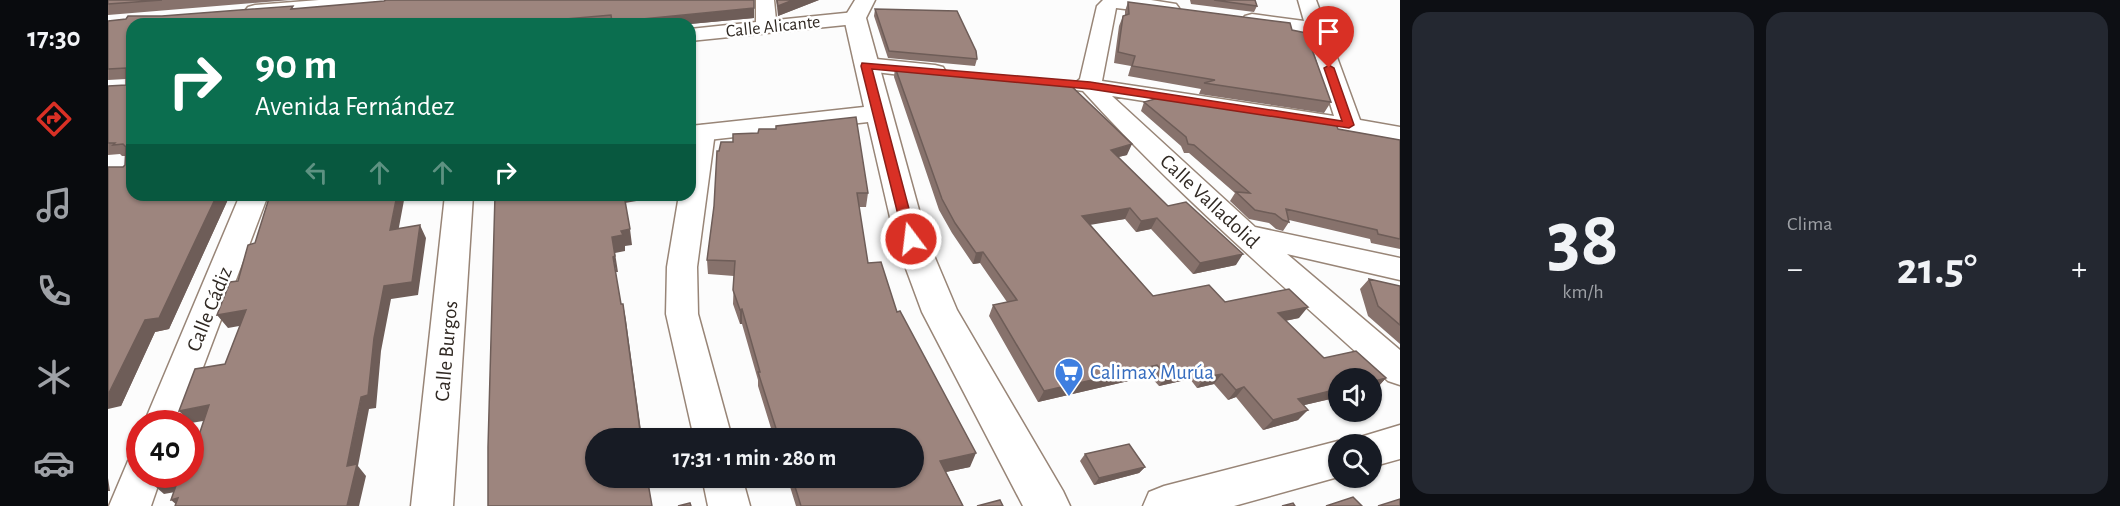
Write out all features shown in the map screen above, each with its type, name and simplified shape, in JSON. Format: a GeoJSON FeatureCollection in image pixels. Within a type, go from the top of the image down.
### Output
{"type":"FeatureCollection","features":[{"type":"Feature","properties":{"kind":"street"},"geometry":{"type":"LineString","coordinates":[[235,13],[389,0]]}},
{"type":"Feature","properties":{"kind":"street"},"geometry":{"type":"LineString","coordinates":[[765,0],[766,27]]}},
{"type":"Feature","properties":{"kind":"street"},"geometry":{"type":"LineString","coordinates":[[1307,0],[1349,125]]}},
{"type":"Feature","properties":{"kind":"street"},"geometry":{"type":"LineString","coordinates":[[1192,11],[1113,1],[1107,6],[1078,84],[1400,134]]}},
{"type":"Feature","properties":{"kind":"street"},"geometry":{"type":"LineString","coordinates":[[860,9],[866,66],[911,239],[940,312],[1047,506]]}},
{"type":"Feature","properties":{"kind":"street","name":"Calle Alicante"},"geometry":{"type":"LineString","coordinates":[[696,33],[766,27],[860,9]]}},
{"type":"Feature","properties":{"kind":"street"},"geometry":{"type":"LineString","coordinates":[[1238,18],[1317,29]]}},
{"type":"Feature","properties":{"kind":"street"},"geometry":{"type":"LineString","coordinates":[[866,66],[960,74]]}},
{"type":"Feature","properties":{"kind":"street","name":"Calle Valladolid"},"geometry":{"type":"LineString","coordinates":[[1078,84],[1120,118],[1246,235],[1400,371]]}},
{"type":"Feature","properties":{"kind":"street"},"geometry":{"type":"LineString","coordinates":[[697,133],[877,113]]}},
{"type":"Feature","properties":{"kind":"street","name":"Calle Cádiz"},"geometry":{"type":"LineString","coordinates":[[168,410],[252,201]]}},
{"type":"Feature","properties":{"kind":"street","name":"Calle Burgos"},"geometry":{"type":"LineString","coordinates":[[432,506],[458,201]]}},
{"type":"Feature","properties":{"kind":"street"},"geometry":{"type":"LineString","coordinates":[[689,201],[682,267],[682,314],[710,428]]}},
{"type":"Feature","properties":{"kind":"street"},"geometry":{"type":"LineString","coordinates":[[1246,235],[1400,269]]}},
{"type":"Feature","properties":{"kind":"street"},"geometry":{"type":"LineString","coordinates":[[1382,447],[1400,442]]}},
{"type":"Feature","properties":{"kind":"street"},"geometry":{"type":"LineString","coordinates":[[1164,506],[1328,462]]}},
{"type":"Feature","properties":{"kind":"street"},"geometry":{"type":"LineString","coordinates":[[130,506],[137,488]]}},
{"type":"Feature","properties":{"kind":"street"},"geometry":{"type":"LineString","coordinates":[[725,488],[729,506]]}},
{"type":"Feature","properties":{"kind":"building"},"geometry":{"type":"Polygon","coordinates":[[[108,0],[162,0],[108,4],[108,0]]]}},
{"type":"Feature","properties":{"kind":"building"},"geometry":{"type":"Polygon","coordinates":[[[754,0],[754,8],[653,18],[611,18],[611,15],[577,18],[127,18],[128,16],[162,16],[293,6],[291,9],[384,1],[754,0]]]}},
{"type":"Feature","properties":{"kind":"building"},"geometry":{"type":"Polygon","coordinates":[[[777,0],[793,0],[778,6],[777,0]]]}},
{"type":"Feature","properties":{"kind":"building"},"geometry":{"type":"Polygon","coordinates":[[[1214,0],[1255,0],[1257,6],[1214,0]]]}},
{"type":"Feature","properties":{"kind":"building"},"geometry":{"type":"Polygon","coordinates":[[[1128,2],[1290,23],[1292,30],[1306,33],[1331,102],[1204,83],[1215,80],[1132,66],[1135,56],[1118,52],[1123,16],[1129,14],[1128,2]]]}},
{"type":"Feature","properties":{"kind":"building"},"geometry":{"type":"Polygon","coordinates":[[[875,9],[957,11],[976,51],[977,59],[889,51],[875,9]]]}},
{"type":"Feature","properties":{"kind":"building"},"geometry":{"type":"Polygon","coordinates":[[[126,19],[126,68],[108,69],[108,21],[126,19]]]}},
{"type":"Feature","properties":{"kind":"building"},"geometry":{"type":"Polygon","coordinates":[[[895,67],[1068,83],[1132,144],[1111,150],[1168,206],[1186,202],[1243,254],[1200,263],[1157,218],[1141,221],[1130,208],[1082,216],[1153,296],[1209,285],[1225,302],[1289,289],[1308,307],[1278,313],[1324,358],[1356,351],[1375,368],[1328,368],[1328,392],[1298,399],[1308,410],[1273,420],[1244,387],[1236,390],[1222,374],[1205,377],[1197,368],[1166,376],[1157,365],[1044,391],[993,305],[1017,300],[983,252],[976,253],[942,199],[895,67]]]}},
{"type":"Feature","properties":{"kind":"building"},"geometry":{"type":"Polygon","coordinates":[[[126,85],[126,147],[123,144],[108,143],[108,86],[126,85]]]}},
{"type":"Feature","properties":{"kind":"building"},"geometry":{"type":"Polygon","coordinates":[[[1162,97],[1336,124],[1338,129],[1400,140],[1400,239],[1378,234],[1377,230],[1286,209],[1289,222],[1275,214],[1255,210],[1236,192],[1250,193],[1194,145],[1188,144],[1186,137],[1144,102],[1162,97]]]}},
{"type":"Feature","properties":{"kind":"building"},"geometry":{"type":"Polygon","coordinates":[[[856,117],[868,193],[857,193],[868,263],[881,262],[897,312],[900,311],[976,453],[940,461],[963,506],[801,506],[795,488],[924,488],[924,428],[776,428],[758,372],[760,372],[742,309],[740,310],[733,290],[735,261],[707,260],[714,206],[717,151],[719,151],[721,142],[733,142],[733,134],[758,133],[759,129],[776,129],[776,126],[856,117]]]}},
{"type":"Feature","properties":{"kind":"building"},"geometry":{"type":"Polygon","coordinates":[[[126,147],[126,201],[214,201],[159,318],[145,320],[108,395],[108,167],[125,165],[126,147]]]}},
{"type":"Feature","properties":{"kind":"building"},"geometry":{"type":"Polygon","coordinates":[[[268,201],[396,201],[390,230],[420,225],[412,282],[384,286],[374,338],[368,395],[361,397],[347,466],[357,464],[347,506],[175,506],[178,498],[171,500],[175,488],[204,488],[204,420],[209,405],[179,410],[195,369],[225,364],[246,310],[217,315],[230,282],[238,281],[248,245],[255,243],[268,201]]]}},
{"type":"Feature","properties":{"kind":"building"},"geometry":{"type":"Polygon","coordinates":[[[495,201],[625,201],[630,229],[621,231],[623,235],[612,237],[615,256],[613,257],[621,304],[623,304],[640,428],[585,428],[585,488],[649,488],[652,506],[488,506],[495,201]]]}},
{"type":"Feature","properties":{"kind":"building"},"geometry":{"type":"Polygon","coordinates":[[[1369,279],[1400,286],[1400,325],[1378,306],[1369,279]]]}},
{"type":"Feature","properties":{"kind":"building"},"geometry":{"type":"Polygon","coordinates":[[[1129,444],[1145,467],[1099,478],[1085,454],[1129,444]]]}},
{"type":"Feature","properties":{"kind":"building"},"geometry":{"type":"Polygon","coordinates":[[[1353,497],[1362,506],[1326,506],[1353,497]]]}},
{"type":"Feature","properties":{"kind":"building"},"geometry":{"type":"Polygon","coordinates":[[[1400,499],[1400,506],[1378,506],[1400,499]]]}},
{"type":"Feature","properties":{"kind":"building"},"geometry":{"type":"Polygon","coordinates":[[[1000,500],[1003,506],[977,506],[1000,500]]]}},
{"type":"Feature","properties":{"kind":"place","name":"Calimax Murúa"},"geometry":{"type":"Point","coordinates":[1069,398]}},
{"type":"Feature","properties":{"kind":"route"},"geometry":{"type":"LineString","coordinates":[[911,239],[866,66],[1090,86],[1349,125],[1329,68]]}}]}
